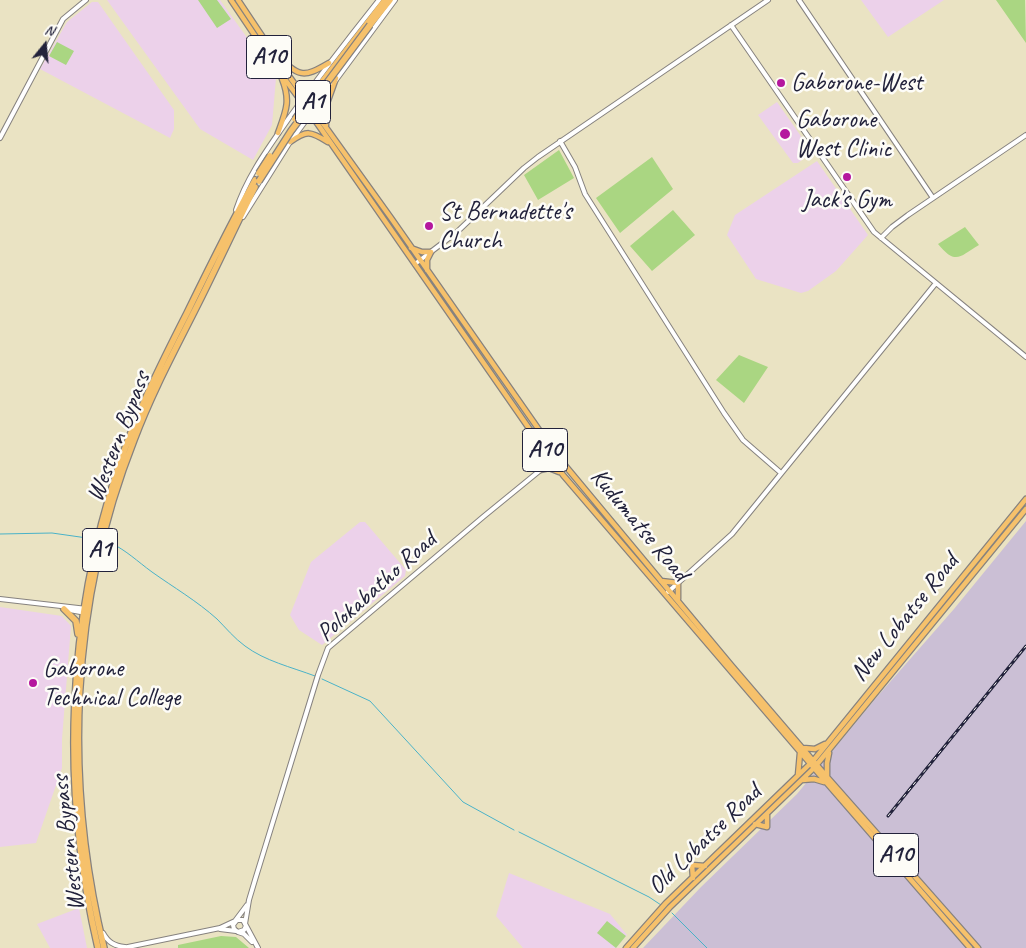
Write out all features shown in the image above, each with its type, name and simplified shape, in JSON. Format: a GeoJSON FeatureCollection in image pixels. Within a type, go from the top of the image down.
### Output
{"type":"FeatureCollection","features":[{"type":"Feature","properties":{"kind":"highway","name":"Western Bypass"},"geometry":{"type":"LineString","coordinates":[[98,948],[85,882],[76,812],[73,735],[78,658],[100,529],[112,488],[129,439],[153,382],[235,221],[278,142],[385,0]]}},
{"type":"Feature","properties":{"kind":"highway","name":"Western Bypass"},"geometry":{"type":"LineString","coordinates":[[257,180],[290,131],[390,0]]}},
{"type":"Feature","properties":{"kind":"highway"},"geometry":{"type":"LineString","coordinates":[[64,609],[74,617],[77,626],[78,658]]}},
{"type":"Feature","properties":{"kind":"highway","name":"Western Bypass"},"geometry":{"type":"LineString","coordinates":[[86,611],[80,689],[78,759],[83,832],[90,882],[104,948]]}},
{"type":"Feature","properties":{"kind":"main road","name":"Kudumatse Road"},"geometry":{"type":"LineString","coordinates":[[231,0],[301,102],[312,111],[327,130],[391,218],[558,457],[678,600],[826,782],[970,948]]}},
{"type":"Feature","properties":{"kind":"main road","name":"Kudumatse Road"},"geometry":{"type":"LineString","coordinates":[[238,0],[305,97],[329,142],[563,475],[801,750]]}},
{"type":"Feature","properties":{"kind":"main road"},"geometry":{"type":"LineString","coordinates":[[271,49],[293,70],[306,74],[313,73],[329,63]]}},
{"type":"Feature","properties":{"kind":"main road"},"geometry":{"type":"LineString","coordinates":[[278,70],[288,100],[287,110],[278,133]]}},
{"type":"Feature","properties":{"kind":"main road"},"geometry":{"type":"LineString","coordinates":[[327,130],[325,109],[336,78]]}},
{"type":"Feature","properties":{"kind":"main road"},"geometry":{"type":"LineString","coordinates":[[290,142],[309,132],[329,142]]}},
{"type":"Feature","properties":{"kind":"main road"},"geometry":{"type":"LineString","coordinates":[[409,246],[417,251],[431,252],[427,260],[428,272]]}},
{"type":"Feature","properties":{"kind":"main road"},"geometry":{"type":"LineString","coordinates":[[540,470],[544,459],[542,447]]}},
{"type":"Feature","properties":{"kind":"main road"},"geometry":{"type":"LineString","coordinates":[[540,470],[552,468],[563,475]]}},
{"type":"Feature","properties":{"kind":"main road","name":"New Lobatse Road"},"geometry":{"type":"LineString","coordinates":[[813,765],[828,742],[1026,500]]}},
{"type":"Feature","properties":{"kind":"main road"},"geometry":{"type":"LineString","coordinates":[[756,824],[802,780],[813,765],[830,749],[1026,509]]}},
{"type":"Feature","properties":{"kind":"main road"},"geometry":{"type":"LineString","coordinates":[[661,581],[678,583],[678,600]]}},
{"type":"Feature","properties":{"kind":"main road"},"geometry":{"type":"LineString","coordinates":[[798,776],[801,750],[815,749],[828,742]]}},
{"type":"Feature","properties":{"kind":"main road"},"geometry":{"type":"LineString","coordinates":[[827,777],[830,749]]}},
{"type":"Feature","properties":{"kind":"main road","name":"Kudumatse Road"},"geometry":{"type":"LineString","coordinates":[[813,765],[827,777],[978,948]]}},
{"type":"Feature","properties":{"kind":"main road","name":"Old Lobatse Road"},"geometry":{"type":"LineString","coordinates":[[626,948],[666,903],[798,776],[813,765]]}},
{"type":"Feature","properties":{"kind":"main road"},"geometry":{"type":"LineString","coordinates":[[802,780],[826,782]]}},
{"type":"Feature","properties":{"kind":"main road"},"geometry":{"type":"LineString","coordinates":[[756,824],[766,827],[767,814]]}},
{"type":"Feature","properties":{"kind":"main road","name":"Old Lobatse Road"},"geometry":{"type":"LineString","coordinates":[[633,948],[670,906],[756,824]]}},
{"type":"Feature","properties":{"kind":"main road"},"geometry":{"type":"LineString","coordinates":[[693,878],[692,865],[705,866]]}},
{"type":"Feature","properties":{"kind":"street"},"geometry":{"type":"LineString","coordinates":[[0,138],[63,19],[86,0]]}},
{"type":"Feature","properties":{"kind":"street"},"geometry":{"type":"LineString","coordinates":[[235,221],[239,202],[251,176],[278,133],[329,63],[379,0]]}},
{"type":"Feature","properties":{"kind":"street"},"geometry":{"type":"LineString","coordinates":[[235,221],[247,211],[290,142],[395,0]]}},
{"type":"Feature","properties":{"kind":"street"},"geometry":{"type":"LineString","coordinates":[[415,264],[457,232],[524,168],[560,141],[768,0]]}},
{"type":"Feature","properties":{"kind":"street"},"geometry":{"type":"LineString","coordinates":[[799,0],[933,198]]}},
{"type":"Feature","properties":{"kind":"street"},"geometry":{"type":"LineString","coordinates":[[731,26],[870,227],[1026,357]]}},
{"type":"Feature","properties":{"kind":"street"},"geometry":{"type":"LineString","coordinates":[[314,85],[313,90],[315,94],[318,96],[324,94]]}},
{"type":"Feature","properties":{"kind":"street"},"geometry":{"type":"LineString","coordinates":[[287,121],[295,117],[298,118],[301,122],[300,129]]}},
{"type":"Feature","properties":{"kind":"street"},"geometry":{"type":"LineString","coordinates":[[881,238],[892,227],[1026,135]]}},
{"type":"Feature","properties":{"kind":"street"},"geometry":{"type":"LineString","coordinates":[[560,141],[575,167],[584,194],[724,413],[743,440],[782,473]]}},
{"type":"Feature","properties":{"kind":"street"},"geometry":{"type":"LineString","coordinates":[[665,595],[732,534],[936,283]]}},
{"type":"Feature","properties":{"kind":"street","name":"Polokabatho Road"},"geometry":{"type":"LineString","coordinates":[[249,900],[328,648],[552,460],[558,457]]}},
{"type":"Feature","properties":{"kind":"street"},"geometry":{"type":"LineString","coordinates":[[0,599],[86,611]]}},
{"type":"Feature","properties":{"kind":"street"},"geometry":{"type":"LineString","coordinates":[[57,606],[64,609],[86,611]]}},
{"type":"Feature","properties":{"kind":"street"},"geometry":{"type":"LineString","coordinates":[[237,931],[233,925],[249,900]]}},
{"type":"Feature","properties":{"kind":"street"},"geometry":{"type":"LineString","coordinates":[[237,931],[244,930],[246,925],[249,900]]}},
{"type":"Feature","properties":{"kind":"street"},"geometry":{"type":"LineString","coordinates":[[99,927],[110,942],[124,948],[220,928],[241,919],[258,948]]}},
{"type":"Feature","properties":{"kind":"street"},"geometry":{"type":"LineString","coordinates":[[220,928],[244,934],[258,948]]}},
{"type":"Feature","properties":{"kind":"shaded area"},"geometry":{"type":"Polygon","coordinates":[[[107,0],[220,0],[276,78],[272,125],[253,160],[200,129],[107,0]]]}},
{"type":"Feature","properties":{"kind":"shaded area"},"geometry":{"type":"Polygon","coordinates":[[[861,0],[944,0],[888,37],[861,0]]]}},
{"type":"Feature","properties":{"kind":"shaded area"},"geometry":{"type":"Polygon","coordinates":[[[92,2],[98,2],[174,110],[174,129],[170,138],[40,69],[67,22],[92,2]]]}},
{"type":"Feature","properties":{"kind":"shaded area","name":"Gaborone West Clinic"},"geometry":{"type":"Polygon","coordinates":[[[777,102],[812,152],[798,163],[793,163],[758,115],[777,102]]]}},
{"type":"Feature","properties":{"kind":"shaded area"},"geometry":{"type":"Polygon","coordinates":[[[817,161],[868,235],[836,271],[808,291],[801,293],[756,279],[727,235],[735,215],[817,161]]]}},
{"type":"Feature","properties":{"kind":"shaded area"},"geometry":{"type":"Polygon","coordinates":[[[1026,521],[1026,948],[643,948],[701,887],[797,794],[1026,521]]]}},
{"type":"Feature","properties":{"kind":"shaded area"},"geometry":{"type":"Polygon","coordinates":[[[360,522],[365,522],[406,570],[405,576],[322,645],[299,630],[290,615],[311,562],[360,522]]]}},
{"type":"Feature","properties":{"kind":"shaded area","name":"Gaborone Technical College"},"geometry":{"type":"Polygon","coordinates":[[[0,607],[62,616],[71,626],[62,739],[62,768],[36,843],[0,847],[0,607]]]}},
{"type":"Feature","properties":{"kind":"shaded area"},"geometry":{"type":"Polygon","coordinates":[[[509,873],[610,914],[627,935],[616,948],[523,948],[496,916],[509,873]]]}},
{"type":"Feature","properties":{"kind":"shaded area"},"geometry":{"type":"Polygon","coordinates":[[[79,908],[87,948],[50,948],[37,924],[79,908]]]}},
{"type":"Feature","properties":{"kind":"green space"},"geometry":{"type":"Polygon","coordinates":[[[198,0],[217,0],[231,19],[217,28],[198,0]]]}},
{"type":"Feature","properties":{"kind":"green space"},"geometry":{"type":"Polygon","coordinates":[[[996,0],[1025,0],[1026,43],[996,0]]]}},
{"type":"Feature","properties":{"kind":"green space"},"geometry":{"type":"Polygon","coordinates":[[[57,42],[74,51],[66,65],[49,56],[57,42]]]}},
{"type":"Feature","properties":{"kind":"green space"},"geometry":{"type":"Polygon","coordinates":[[[559,150],[574,178],[538,200],[524,175],[559,150]]]}},
{"type":"Feature","properties":{"kind":"green space"},"geometry":{"type":"Polygon","coordinates":[[[652,157],[673,189],[620,233],[596,198],[652,157]]]}},
{"type":"Feature","properties":{"kind":"green space"},"geometry":{"type":"Polygon","coordinates":[[[673,210],[695,235],[652,271],[630,246],[673,210]]]}},
{"type":"Feature","properties":{"kind":"green space"},"geometry":{"type":"Polygon","coordinates":[[[965,227],[979,245],[958,257],[949,255],[938,244],[965,227]]]}},
{"type":"Feature","properties":{"kind":"green space"},"geometry":{"type":"Polygon","coordinates":[[[739,355],[768,367],[744,403],[716,380],[739,355]]]}},
{"type":"Feature","properties":{"kind":"green space"},"geometry":{"type":"Polygon","coordinates":[[[607,921],[626,936],[616,948],[597,933],[607,921]]]}},
{"type":"Feature","properties":{"kind":"green space"},"geometry":{"type":"Polygon","coordinates":[[[221,936],[236,937],[249,948],[178,948],[178,945],[221,936]]]}},
{"type":"Feature","properties":{"kind":"waterway"},"geometry":{"type":"LineString","coordinates":[[0,534],[52,533],[94,539]]}},
{"type":"Feature","properties":{"kind":"waterway"},"geometry":{"type":"LineString","coordinates":[[111,543],[201,606],[245,646],[261,656],[315,676]]}},
{"type":"Feature","properties":{"kind":"waterway"},"geometry":{"type":"LineString","coordinates":[[322,679],[370,701],[463,802],[514,830]]}},
{"type":"Feature","properties":{"kind":"waterway"},"geometry":{"type":"LineString","coordinates":[[519,832],[649,897],[661,905]]}},
{"type":"Feature","properties":{"kind":"waterway"},"geometry":{"type":"LineString","coordinates":[[672,913],[707,948]]}},
{"type":"Feature","properties":{"kind":"railway"},"geometry":{"type":"LineString","coordinates":[[888,816],[1026,646]]}},
{"type":"Feature","properties":{"kind":"place","name":"Gaborone-West"},"geometry":{"type":"Point","coordinates":[781,83]}},
{"type":"Feature","properties":{"kind":"place","name":"Gaborone West Clinic"},"geometry":{"type":"Point","coordinates":[785,134]}},
{"type":"Feature","properties":{"kind":"place","name":"Jack's Gym"},"geometry":{"type":"Point","coordinates":[847,177]}},
{"type":"Feature","properties":{"kind":"place","name":"St Bernadette's Church"},"geometry":{"type":"Point","coordinates":[429,226]}},
{"type":"Feature","properties":{"kind":"place","name":"Gaborone Technical College"},"geometry":{"type":"Point","coordinates":[33,683]}}]}
